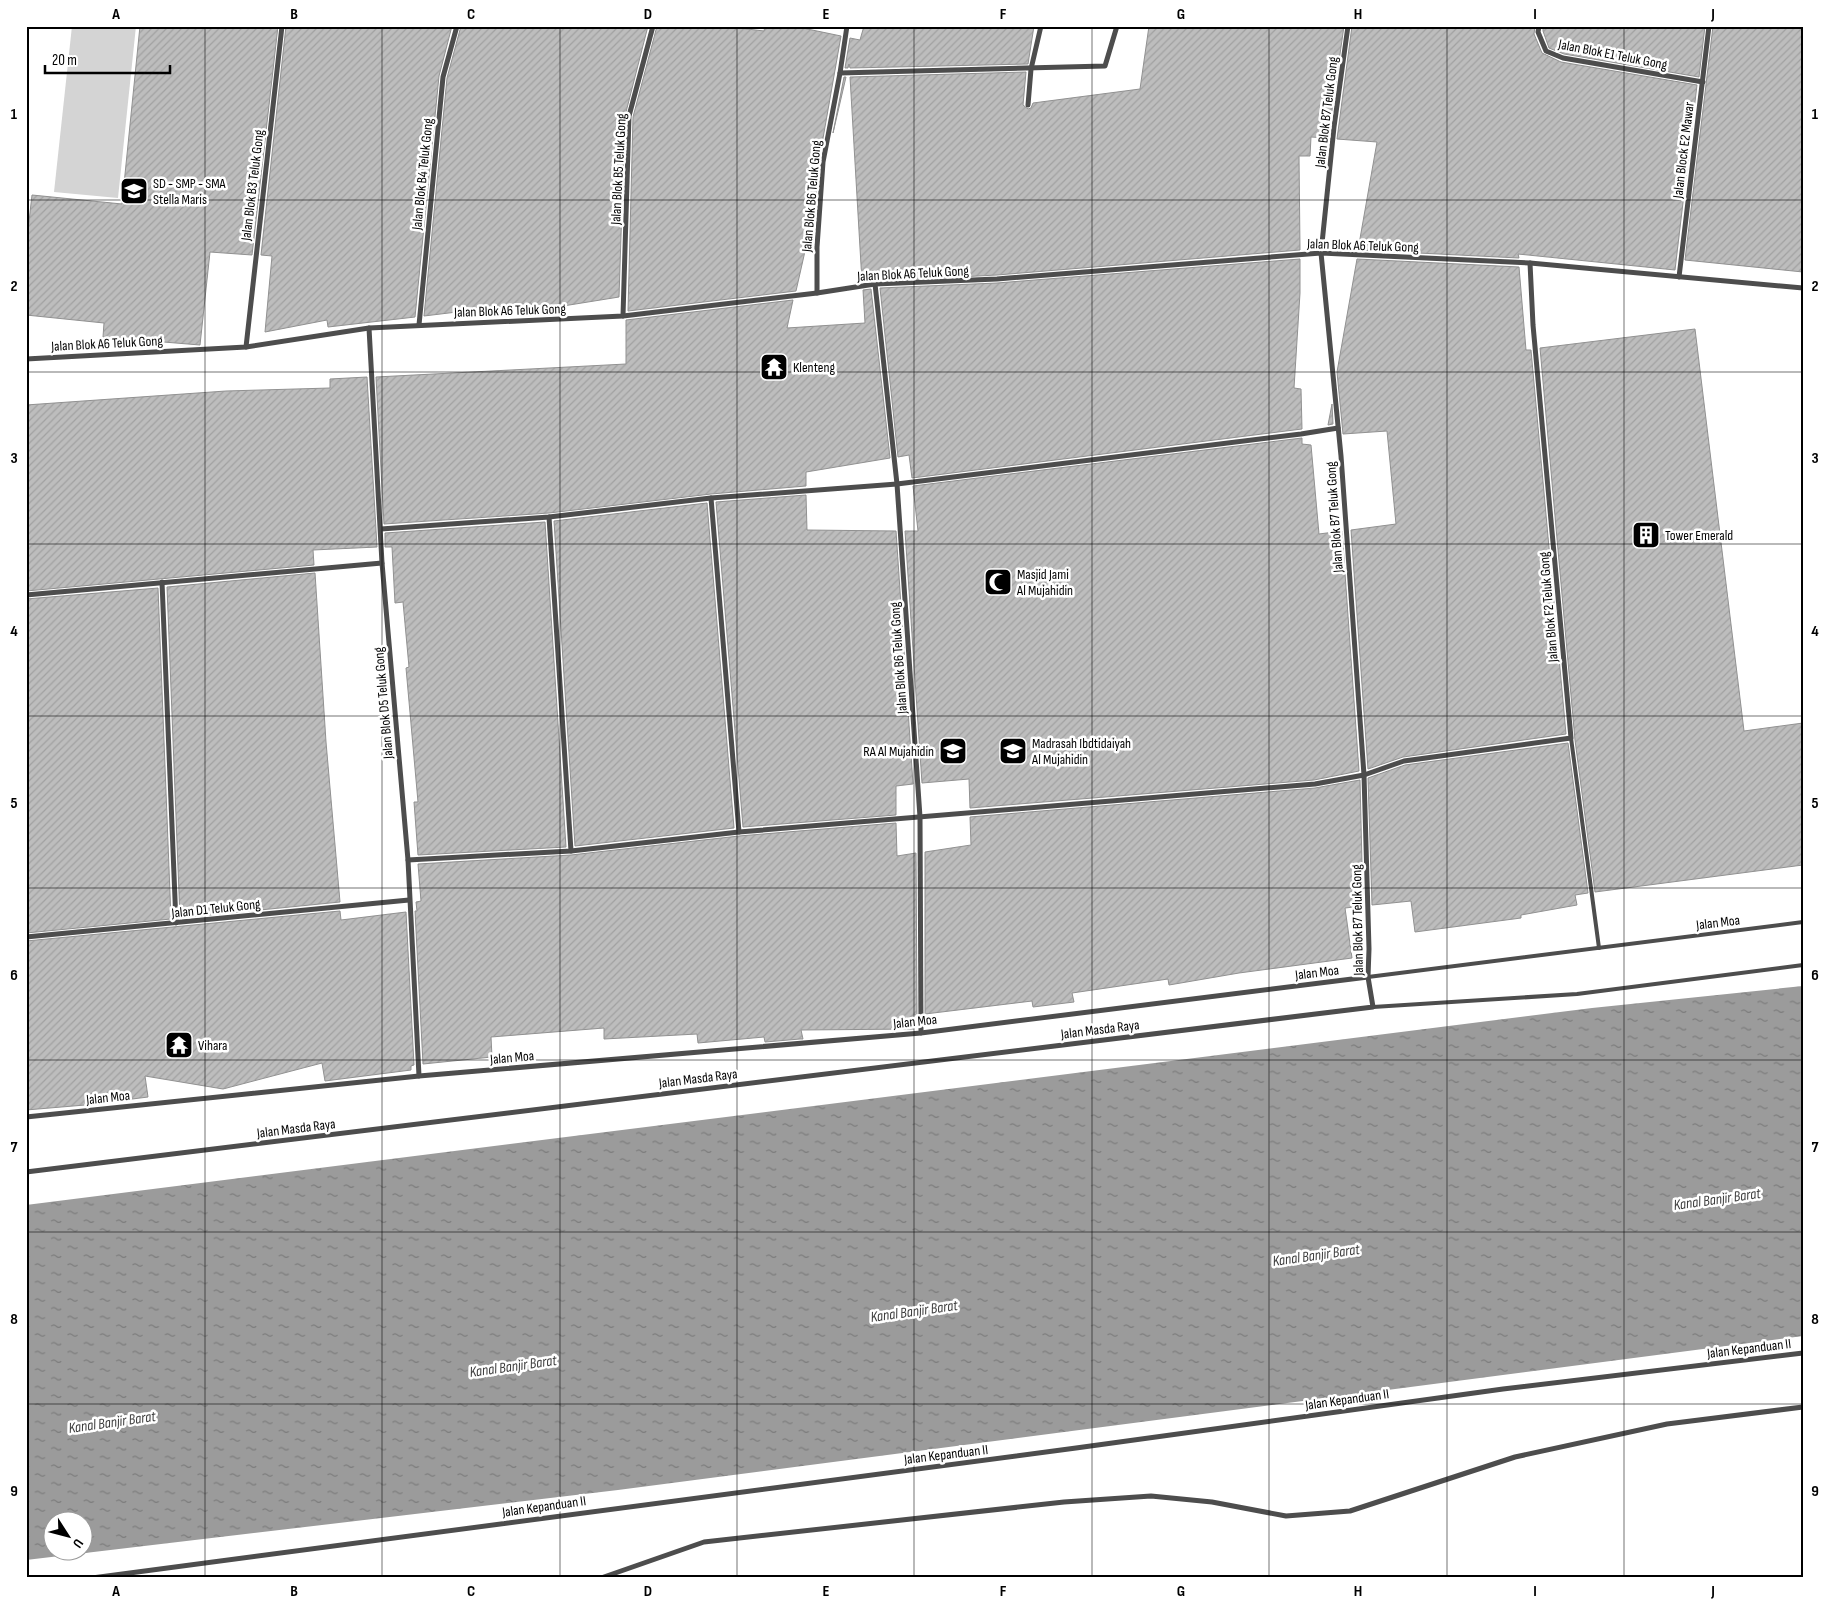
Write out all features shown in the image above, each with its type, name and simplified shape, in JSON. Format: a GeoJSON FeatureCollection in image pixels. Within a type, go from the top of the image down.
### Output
{"type":"FeatureCollection","features":[{"type":"Feature","properties":{"kind":"street","name":"Jalan Blok B3 Teluk Gong"},"geometry":{"type":"LineString","coordinates":[[246,347],[282,26]]}},
{"type":"Feature","properties":{"kind":"street","name":"Jalan Blok B4 Teluk Gong"},"geometry":{"type":"LineString","coordinates":[[419,325],[443,77],[457,26]]}},
{"type":"Feature","properties":{"kind":"street","name":"Jalan Blok B5 Teluk Gong"},"geometry":{"type":"LineString","coordinates":[[624,316],[629,116],[653,26]]}},
{"type":"Feature","properties":{"kind":"street","name":"Jalan Blok B6 Teluk Gong"},"geometry":{"type":"LineString","coordinates":[[817,293],[817,247],[823,162],[847,26]]}},
{"type":"Feature","properties":{"kind":"street"},"geometry":{"type":"LineString","coordinates":[[1028,105],[1031,69],[1042,26]]}},
{"type":"Feature","properties":{"kind":"street"},"geometry":{"type":"LineString","coordinates":[[840,73],[1105,66],[1117,26]]}},
{"type":"Feature","properties":{"kind":"street","name":"Jalan Blok B7 Teluk Gong"},"geometry":{"type":"LineString","coordinates":[[1348,26],[1334,127],[1321,253],[1338,428],[1364,775],[1369,949],[1368,977],[1373,1007]]}},
{"type":"Feature","properties":{"kind":"street","name":"Jalan Blok E1 Teluk Gong"},"geometry":{"type":"LineString","coordinates":[[1539,26],[1538,32],[1546,51],[1563,58],[1703,82]]}},
{"type":"Feature","properties":{"kind":"street","name":"Jalan Block E2 Mawar"},"geometry":{"type":"LineString","coordinates":[[1679,277],[1709,26]]}},
{"type":"Feature","properties":{"kind":"street","name":"Jalan Blok A6 Teluk Gong"},"geometry":{"type":"LineString","coordinates":[[26,359],[246,347],[369,328],[624,316],[817,293],[875,284],[998,280],[1321,253],[1530,264],[1803,288]]}},
{"type":"Feature","properties":{"kind":"street","name":"Jalan Blok F2 Teluk Gong"},"geometry":{"type":"LineString","coordinates":[[1530,264],[1533,325],[1571,738]]}},
{"type":"Feature","properties":{"kind":"street","name":"Jalan Blok B6 Teluk Gong"},"geometry":{"type":"LineString","coordinates":[[875,284],[897,484],[920,817],[921,1033]]}},
{"type":"Feature","properties":{"kind":"street","name":"Jalan Blok D5 Teluk Gong"},"geometry":{"type":"LineString","coordinates":[[369,328],[382,563],[408,860],[419,1076]]}},
{"type":"Feature","properties":{"kind":"street"},"geometry":{"type":"LineString","coordinates":[[381,529],[549,517],[711,498],[897,484],[1338,428]]}},
{"type":"Feature","properties":{"kind":"street"},"geometry":{"type":"LineString","coordinates":[[711,498],[739,832]]}},
{"type":"Feature","properties":{"kind":"street"},"geometry":{"type":"LineString","coordinates":[[549,517],[571,851]]}},
{"type":"Feature","properties":{"kind":"street"},"geometry":{"type":"LineString","coordinates":[[26,595],[382,563]]}},
{"type":"Feature","properties":{"kind":"street"},"geometry":{"type":"LineString","coordinates":[[162,582],[176,923]]}},
{"type":"Feature","properties":{"kind":"street"},"geometry":{"type":"LineString","coordinates":[[408,860],[571,851],[739,832],[1315,784],[1364,775],[1404,761],[1571,738]]}},
{"type":"Feature","properties":{"kind":"street","name":"Jalan D1 Teluk Gong"},"geometry":{"type":"LineString","coordinates":[[26,937],[409,900]]}},
{"type":"Feature","properties":{"kind":"street","name":"Jalan Moa"},"geometry":{"type":"LineString","coordinates":[[26,1117],[419,1076],[921,1033],[1368,977]]}},
{"type":"Feature","properties":{"kind":"street","name":"Jalan Masda Raya"},"geometry":{"type":"LineString","coordinates":[[26,1172],[1373,1007]]}},
{"type":"Feature","properties":{"kind":"street","name":"Jalan Kepanduan II"},"geometry":{"type":"LineString","coordinates":[[92,1578],[1076,1448],[1503,1389],[1803,1353]]}},
{"type":"Feature","properties":{"kind":"street"},"geometry":{"type":"LineString","coordinates":[[601,1578],[704,1542],[1064,1502],[1151,1496],[1212,1502],[1286,1516],[1350,1512],[1515,1457],[1666,1424],[1803,1407]]}},
{"type":"Feature","properties":{"kind":"lane","name":"Jalan Blok F2 Teluk Gong"},"geometry":{"type":"LineString","coordinates":[[1571,738],[1599,948]]}},
{"type":"Feature","properties":{"kind":"lane","name":"Jalan Moa"},"geometry":{"type":"LineString","coordinates":[[1368,977],[1803,922]]}},
{"type":"Feature","properties":{"kind":"lane"},"geometry":{"type":"LineString","coordinates":[[1373,1007],[1577,994],[1803,965]]}},
{"type":"Feature","properties":{"kind":"shaded area"},"geometry":{"type":"Polygon","coordinates":[[[72,26],[136,26],[118,198],[54,192],[72,26]]]}},
{"type":"Feature","properties":{"kind":"water","name":"Kanal Banjir Barat"},"geometry":{"type":"Polygon","coordinates":[[[1803,986],[1803,1336],[618,1490],[92,1552],[92,1512],[42,1512],[42,1558],[26,1560],[26,1205],[1592,1008],[1803,986]]]}},
{"type":"Feature","properties":{"kind":"building","name":"SD - SMP - SMA Stella Maris"},"geometry":{"type":"Polygon","coordinates":[[[140,26],[278,26],[252,255],[210,252],[200,345],[103,337],[104,323],[26,315],[26,248],[32,195],[122,204],[140,26]]]}},
{"type":"Feature","properties":{"kind":"building"},"geometry":{"type":"Polygon","coordinates":[[[286,26],[452,26],[439,76],[415,317],[328,327],[327,320],[265,332],[272,256],[261,255],[286,26]]]}},
{"type":"Feature","properties":{"kind":"building"},"geometry":{"type":"Polygon","coordinates":[[[461,26],[648,26],[625,116],[619,297],[532,311],[531,303],[424,316],[447,78],[461,26]]]}},
{"type":"Feature","properties":{"kind":"building"},"geometry":{"type":"Polygon","coordinates":[[[657,26],[722,26],[764,31],[765,26],[793,26],[841,36],[819,161],[815,207],[796,291],[628,311],[633,117],[657,26]]]}},
{"type":"Feature","properties":{"kind":"building"},"geometry":{"type":"Polygon","coordinates":[[[864,26],[1034,26],[1028,64],[850,68],[849,64],[848,68],[845,68],[850,38],[860,40],[864,26]]]}},
{"type":"Feature","properties":{"kind":"building"},"geometry":{"type":"Polygon","coordinates":[[[1149,26],[1344,26],[1328,138],[1311,137],[1310,156],[1299,156],[1300,250],[997,275],[862,282],[850,77],[1026,72],[1023,105],[1028,109],[1031,108],[1033,103],[1140,89],[1149,26]]]}},
{"type":"Feature","properties":{"kind":"building"},"geometry":{"type":"Polygon","coordinates":[[[1352,26],[1535,26],[1534,34],[1542,53],[1561,62],[1697,85],[1675,270],[1518,254],[1519,258],[1358,250],[1377,142],[1337,139],[1352,26]]]}},
{"type":"Feature","properties":{"kind":"building"},"geometry":{"type":"Polygon","coordinates":[[[1543,26],[1705,26],[1699,77],[1564,54],[1549,48],[1543,26]]]}},
{"type":"Feature","properties":{"kind":"building"},"geometry":{"type":"Polygon","coordinates":[[[1713,26],[1803,26],[1803,272],[1685,260],[1713,26]]]}},
{"type":"Feature","properties":{"kind":"building"},"geometry":{"type":"Polygon","coordinates":[[[844,77],[846,77],[833,133],[844,77]]]}},
{"type":"Feature","properties":{"kind":"building"},"geometry":{"type":"Polygon","coordinates":[[[1300,259],[1300,293],[1294,388],[1301,389],[1302,429],[912,478],[909,455],[898,457],[880,288],[997,283],[1300,259]]]}},
{"type":"Feature","properties":{"kind":"building"},"geometry":{"type":"Polygon","coordinates":[[[1357,259],[1519,267],[1526,350],[1531,350],[1566,734],[1403,757],[1368,769],[1351,530],[1396,524],[1387,431],[1343,434],[1337,372],[1357,259]]]}},
{"type":"Feature","properties":{"kind":"building"},"geometry":{"type":"Polygon","coordinates":[[[871,289],[890,458],[806,472],[806,486],[711,494],[549,513],[384,524],[376,377],[626,364],[626,320],[793,300],[787,328],[865,323],[863,290],[871,289]]]}},
{"type":"Feature","properties":{"kind":"building","name":"Tower Emerald"},"geometry":{"type":"Polygon","coordinates":[[[1695,329],[1744,731],[1803,723],[1803,865],[1595,892],[1575,740],[1540,348],[1695,329]]]}},
{"type":"Feature","properties":{"kind":"building"},"geometry":{"type":"Polygon","coordinates":[[[367,377],[377,547],[313,550],[314,565],[26,591],[26,405],[226,391],[330,388],[330,379],[367,377]]]}},
{"type":"Feature","properties":{"kind":"building"},"geometry":{"type":"Polygon","coordinates":[[[1332,404],[1333,424],[1328,425],[1332,404]]]}},
{"type":"Feature","properties":{"kind":"building"},"geometry":{"type":"Polygon","coordinates":[[[1302,438],[1302,444],[1311,445],[1319,534],[1342,531],[1359,771],[1314,780],[970,808],[969,779],[922,783],[905,531],[918,531],[913,486],[1302,438]]]}},
{"type":"Feature","properties":{"kind":"building"},"geometry":{"type":"Polygon","coordinates":[[[806,495],[807,530],[896,531],[913,784],[896,786],[896,815],[743,827],[716,502],[806,495]]]}},
{"type":"Feature","properties":{"kind":"building"},"geometry":{"type":"Polygon","coordinates":[[[707,503],[734,828],[575,846],[554,521],[707,503]]]}},
{"type":"Feature","properties":{"kind":"building"},"geometry":{"type":"Polygon","coordinates":[[[545,522],[566,847],[418,855],[414,802],[418,802],[406,668],[409,667],[403,602],[395,603],[392,547],[385,547],[385,533],[545,522]]]}},
{"type":"Feature","properties":{"kind":"building"},"geometry":{"type":"Polygon","coordinates":[[[315,573],[326,742],[340,902],[180,918],[167,587],[315,573]]]}},
{"type":"Feature","properties":{"kind":"building"},"geometry":{"type":"Polygon","coordinates":[[[158,588],[171,919],[26,933],[26,599],[158,588]]]}},
{"type":"Feature","properties":{"kind":"building"},"geometry":{"type":"Polygon","coordinates":[[[1568,743],[1588,893],[1575,895],[1577,905],[1521,915],[1521,918],[1415,932],[1411,901],[1372,905],[1368,778],[1405,765],[1568,743]]]}},
{"type":"Feature","properties":{"kind":"building"},"geometry":{"type":"Polygon","coordinates":[[[1360,780],[1363,906],[1345,908],[1352,958],[1239,973],[1169,985],[1168,979],[1072,993],[1074,1002],[1033,1007],[1032,1001],[925,1014],[925,852],[971,845],[970,817],[1315,788],[1360,780]]]}},
{"type":"Feature","properties":{"kind":"building"},"geometry":{"type":"Polygon","coordinates":[[[896,823],[897,856],[916,853],[917,1015],[913,1015],[914,1029],[801,1030],[803,1039],[765,1042],[764,1037],[698,1043],[697,1034],[604,1039],[604,1028],[491,1037],[492,1057],[423,1064],[415,911],[417,911],[416,902],[421,901],[418,864],[571,855],[739,836],[896,823]]]}},
{"type":"Feature","properties":{"kind":"building"},"geometry":{"type":"Polygon","coordinates":[[[340,911],[341,920],[406,912],[414,1065],[411,1066],[411,1070],[325,1081],[322,1063],[223,1089],[145,1076],[148,1097],[26,1110],[26,941],[340,911]]]}},
{"type":"Feature","properties":{"kind":"place","name":"SD - SMP - SMA Stella Maris"},"geometry":{"type":"Point","coordinates":[134,191]}},
{"type":"Feature","properties":{"kind":"place","name":"Klenteng"},"geometry":{"type":"Point","coordinates":[774,367]}},
{"type":"Feature","properties":{"kind":"place","name":"Tower Emerald"},"geometry":{"type":"Point","coordinates":[1646,535]}},
{"type":"Feature","properties":{"kind":"place","name":"Masjid Jami Al Mujahidin"},"geometry":{"type":"Point","coordinates":[998,582]}},
{"type":"Feature","properties":{"kind":"place","name":"RA Al Mujahidin"},"geometry":{"type":"Point","coordinates":[953,751]}},
{"type":"Feature","properties":{"kind":"place","name":"Madrasah Ibdtidaiyah Al Mujahidin"},"geometry":{"type":"Point","coordinates":[1013,751]}},
{"type":"Feature","properties":{"kind":"place","name":"Vihara"},"geometry":{"type":"Point","coordinates":[179,1045]}}]}
